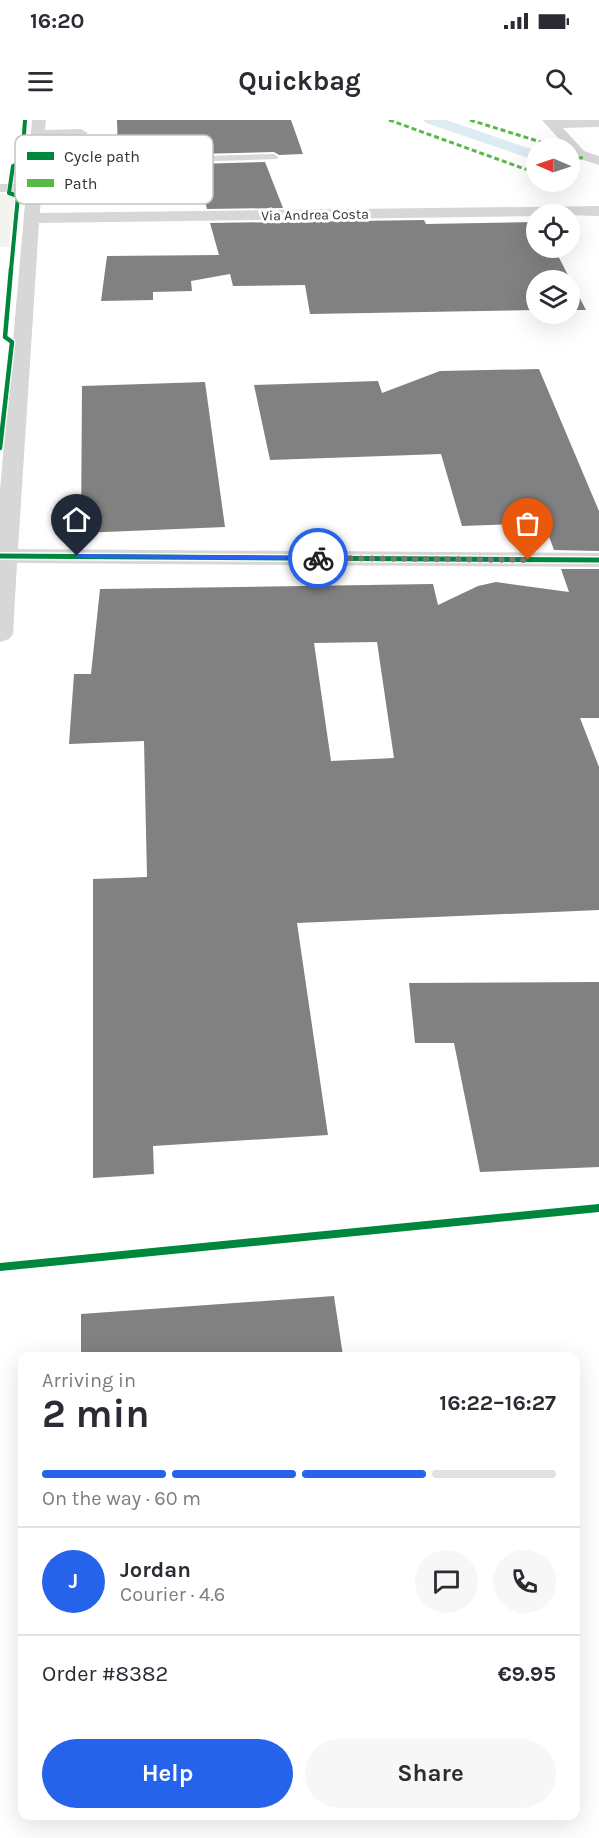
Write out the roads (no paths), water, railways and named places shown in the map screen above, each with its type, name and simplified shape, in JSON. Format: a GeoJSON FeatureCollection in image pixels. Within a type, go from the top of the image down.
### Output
{"type":"FeatureCollection","features":[{"type":"Feature","properties":{"kind":"street"},"geometry":{"type":"LineString","coordinates":[[551,122],[599,123]]}},
{"type":"Feature","properties":{"kind":"street"},"geometry":{"type":"LineString","coordinates":[[551,122],[579,154],[599,161]]}},
{"type":"Feature","properties":{"kind":"street"},"geometry":{"type":"LineString","coordinates":[[38,127],[80,126]]}},
{"type":"Feature","properties":{"kind":"street"},"geometry":{"type":"LineString","coordinates":[[0,634],[9,381],[32,204]]}},
{"type":"Feature","properties":{"kind":"street","name":"Via Andrea Costa"},"geometry":{"type":"LineString","coordinates":[[30,218],[599,211]]}},
{"type":"Feature","properties":{"kind":"street"},"geometry":{"type":"LineString","coordinates":[[3,556],[599,560]]}},
{"type":"Feature","properties":{"kind":"lane"},"geometry":{"type":"LineString","coordinates":[[213,159],[274,157]]}},
{"type":"Feature","properties":{"kind":"waterway"},"geometry":{"type":"LineString","coordinates":[[431,120],[526,152]]}}]}
